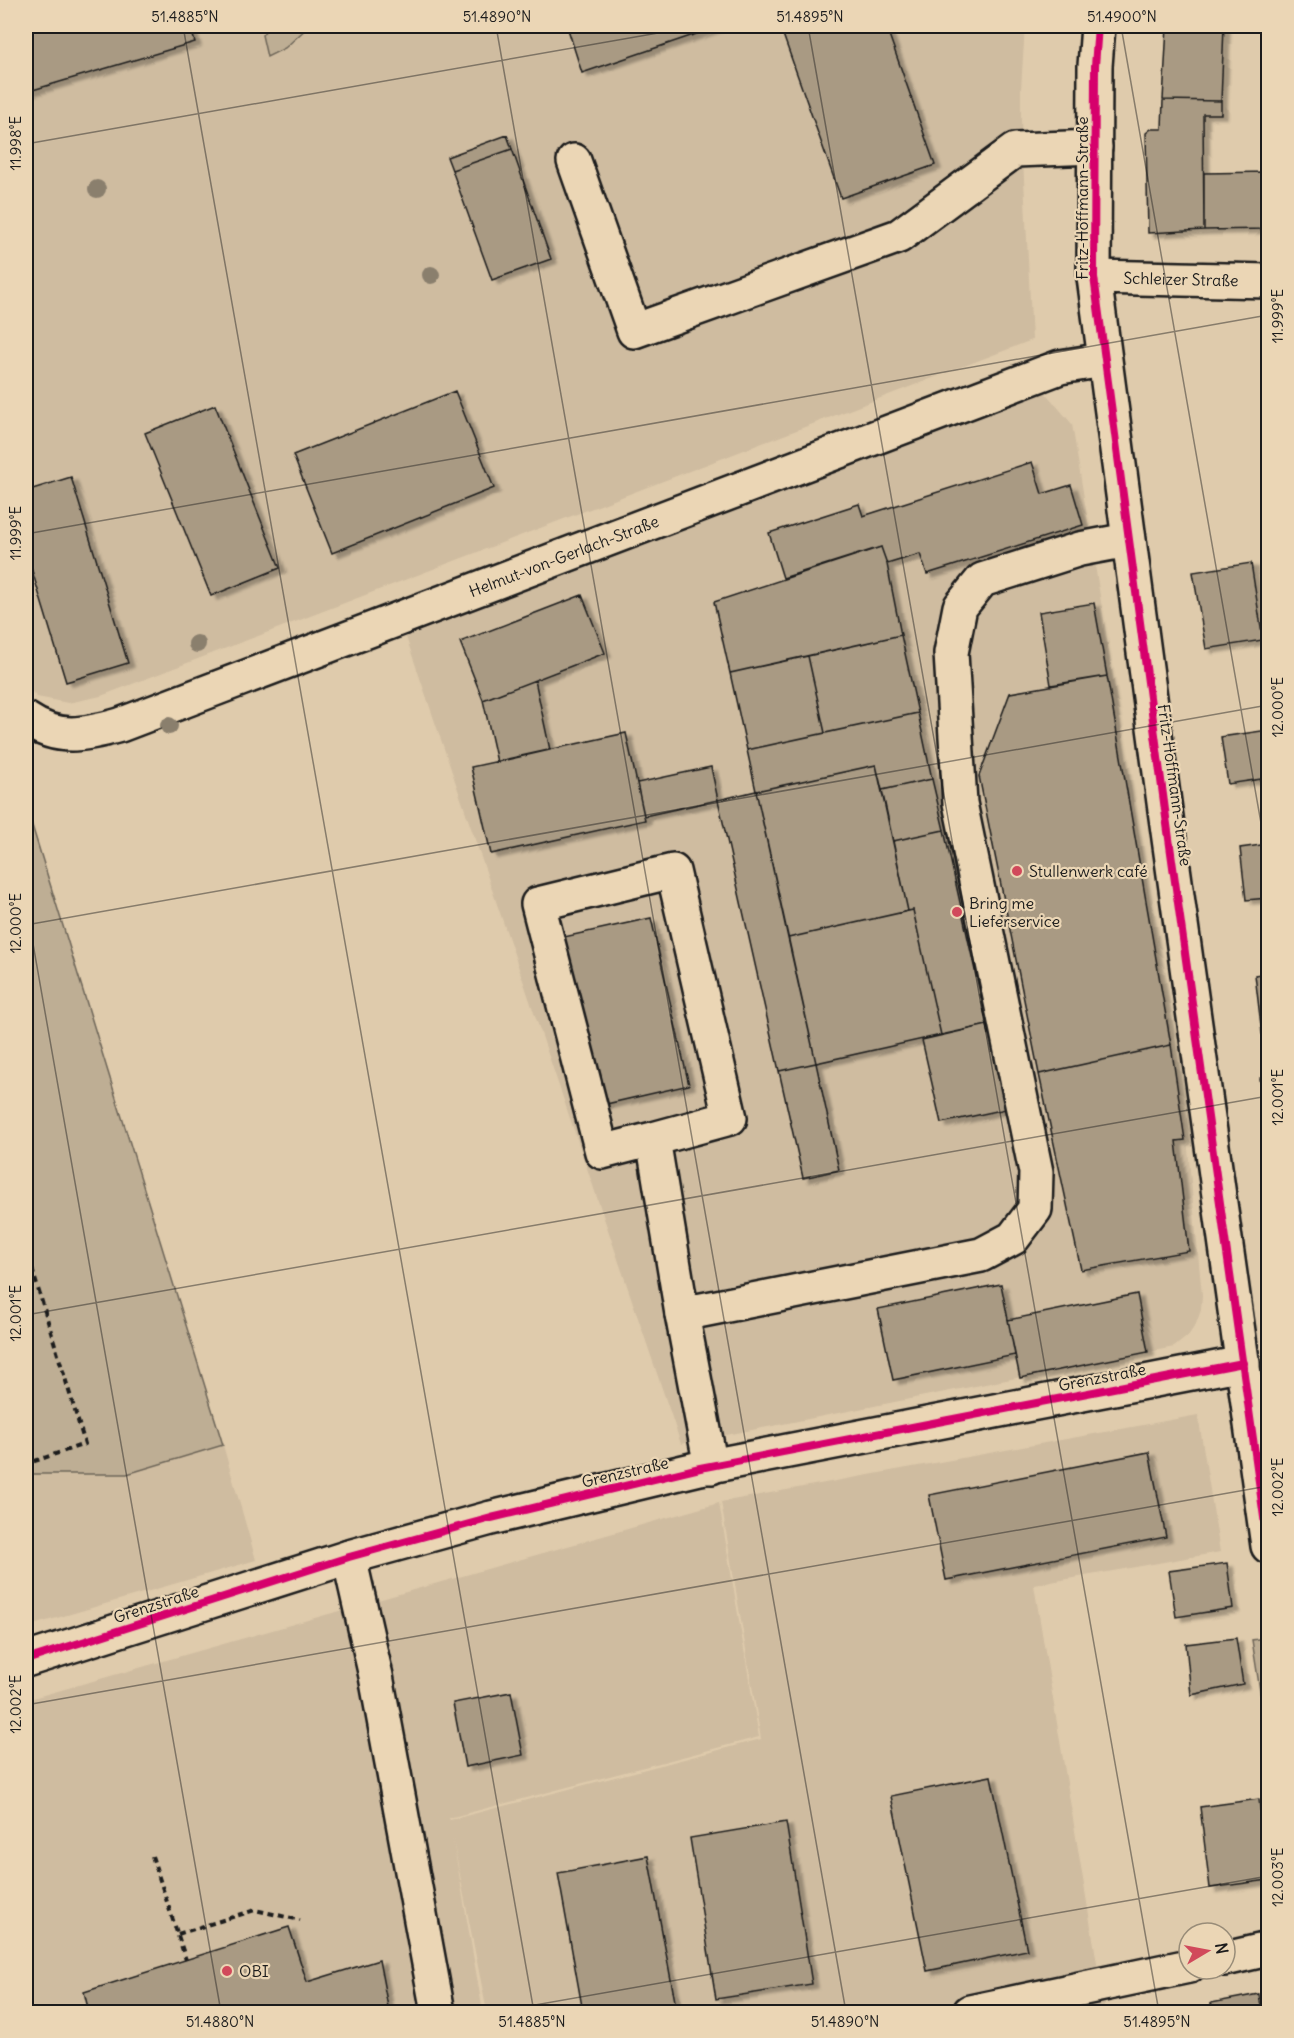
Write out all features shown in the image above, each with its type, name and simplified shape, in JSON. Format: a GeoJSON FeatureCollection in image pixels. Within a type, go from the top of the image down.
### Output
{"type":"FeatureCollection","features":[{"type":"Feature","properties":{"kind":"street","name":"Fritz-Hoffmann-Straße"},"geometry":{"type":"LineString","coordinates":[[1098,26],[1094,277],[1128,540],[1269,1546]]}},
{"type":"Feature","properties":{"kind":"street"},"geometry":{"type":"LineString","coordinates":[[574,161],[634,331],[899,236],[1015,150],[1095,147]]}},
{"type":"Feature","properties":{"kind":"street","name":"Schleizer Straße"},"geometry":{"type":"LineString","coordinates":[[1094,277],[1269,281]]}},
{"type":"Feature","properties":{"kind":"street","name":"Helmut-von-Gerlach-Straße"},"geometry":{"type":"LineString","coordinates":[[26,718],[51,732],[72,735],[92,733],[120,724],[1060,367],[1104,360]]}},
{"type":"Feature","properties":{"kind":"street"},"geometry":{"type":"LineString","coordinates":[[682,1314],[981,1255],[1013,1238],[1035,1209],[1036,1172],[960,803],[951,653],[960,607],[982,580],[1080,549],[1128,540]]}},
{"type":"Feature","properties":{"kind":"street"},"geometry":{"type":"LineString","coordinates":[[673,871],[730,1118],[653,1139],[602,1152],[538,904],[673,871]]}},
{"type":"Feature","properties":{"kind":"street"},"geometry":{"type":"LineString","coordinates":[[653,1139],[682,1314],[711,1467]]}},
{"type":"Feature","properties":{"kind":"street","name":"Grenzstraße"},"geometry":{"type":"LineString","coordinates":[[26,1660],[349,1557],[491,1518],[711,1467],[1243,1363]]}},
{"type":"Feature","properties":{"kind":"street"},"geometry":{"type":"LineString","coordinates":[[349,1557],[376,1676],[438,2013]]}},
{"type":"Feature","properties":{"kind":"street"},"geometry":{"type":"LineString","coordinates":[[1237,1956],[1269,1949]]}},
{"type":"Feature","properties":{"kind":"street"},"geometry":{"type":"LineString","coordinates":[[970,2013],[1177,1969]]}},
{"type":"Feature","properties":{"kind":"path"},"geometry":{"type":"LineString","coordinates":[[26,1249],[85,1444],[26,1464]]}},
{"type":"Feature","properties":{"kind":"path"},"geometry":{"type":"LineString","coordinates":[[152,1856],[186,1960]]}},
{"type":"Feature","properties":{"kind":"path"},"geometry":{"type":"LineString","coordinates":[[178,1934],[255,1910],[300,1920]]}},
{"type":"Feature","properties":{"kind":"shaded area"},"geometry":{"type":"Polygon","coordinates":[[[26,26],[1025,26],[1021,120],[1032,340],[101,696],[68,703],[37,697],[26,686],[26,26]]]}},
{"type":"Feature","properties":{"kind":"shaded area"},"geometry":{"type":"Polygon","coordinates":[[[269,26],[309,26],[285,48],[267,57],[262,35],[269,26]]]}},
{"type":"Feature","properties":{"kind":"shaded area"},"geometry":{"type":"Polygon","coordinates":[[[1043,390],[1072,424],[1185,1118],[1202,1295],[1201,1310],[1188,1336],[1174,1347],[681,1444],[406,637],[1043,390]]]}},
{"type":"Feature","properties":{"kind":"shaded area"},"geometry":{"type":"Polygon","coordinates":[[[26,806],[223,1445],[127,1474],[26,1474],[26,806]]]}},
{"type":"Feature","properties":{"kind":"shaded area"},"geometry":{"type":"Polygon","coordinates":[[[1198,1415],[1220,1552],[1034,1585],[1105,2011],[487,2012],[453,1840],[483,2012],[26,2012],[26,1700],[719,1503],[759,1737],[449,1818],[450,1820],[761,1739],[721,1502],[1198,1415]]]}},
{"type":"Feature","properties":{"kind":"shaded area"},"geometry":{"type":"Polygon","coordinates":[[[223,1445],[256,1560],[26,1627],[26,1474],[127,1474],[223,1445]]]}},
{"type":"Feature","properties":{"kind":"shaded area"},"geometry":{"type":"Polygon","coordinates":[[[1265,1638],[1268,1661],[1268,1742],[1252,1640],[1265,1638]]]}},
{"type":"Feature","properties":{"kind":"building"},"geometry":{"type":"Polygon","coordinates":[[[26,26],[190,26],[195,42],[26,92],[26,26]]]}},
{"type":"Feature","properties":{"kind":"building"},"geometry":{"type":"Polygon","coordinates":[[[567,26],[720,26],[582,73],[567,26]]]}},
{"type":"Feature","properties":{"kind":"building"},"geometry":{"type":"Polygon","coordinates":[[[780,26],[886,26],[935,165],[841,198],[780,26]]]}},
{"type":"Feature","properties":{"kind":"building"},"geometry":{"type":"Polygon","coordinates":[[[1167,26],[1224,26],[1221,101],[1163,100],[1167,26]]]}},
{"type":"Feature","properties":{"kind":"building"},"geometry":{"type":"Polygon","coordinates":[[[1163,100],[1221,101],[1221,114],[1203,114],[1204,230],[1148,233],[1146,133],[1151,129],[1162,129],[1163,100]]]}},
{"type":"Feature","properties":{"kind":"building"},"geometry":{"type":"Polygon","coordinates":[[[507,135],[512,149],[452,170],[447,157],[507,135]]]}},
{"type":"Feature","properties":{"kind":"building"},"geometry":{"type":"Polygon","coordinates":[[[512,149],[551,259],[492,280],[452,170],[512,149]]]}},
{"type":"Feature","properties":{"kind":"building"},"geometry":{"type":"Polygon","coordinates":[[[1268,172],[1268,229],[1204,230],[1204,173],[1268,172]]]}},
{"type":"Feature","properties":{"kind":"building"},"geometry":{"type":"Polygon","coordinates":[[[455,391],[494,488],[332,553],[293,455],[455,391]]]}},
{"type":"Feature","properties":{"kind":"building"},"geometry":{"type":"Polygon","coordinates":[[[215,405],[280,568],[211,596],[145,433],[215,405]]]}},
{"type":"Feature","properties":{"kind":"building"},"geometry":{"type":"Polygon","coordinates":[[[1032,462],[1042,494],[1071,485],[1083,525],[927,574],[920,554],[887,564],[881,547],[783,578],[769,533],[859,504],[863,516],[1032,462]]]}},
{"type":"Feature","properties":{"kind":"building"},"geometry":{"type":"Polygon","coordinates":[[[71,477],[128,663],[66,682],[26,551],[26,491],[71,477]]]}},
{"type":"Feature","properties":{"kind":"building"},"geometry":{"type":"Polygon","coordinates":[[[881,547],[887,564],[901,635],[730,673],[714,602],[881,547]]]}},
{"type":"Feature","properties":{"kind":"building"},"geometry":{"type":"Polygon","coordinates":[[[1251,563],[1263,640],[1206,649],[1193,572],[1251,563]]]}},
{"type":"Feature","properties":{"kind":"building"},"geometry":{"type":"Polygon","coordinates":[[[582,595],[605,653],[483,700],[460,642],[582,595]]]}},
{"type":"Feature","properties":{"kind":"building"},"geometry":{"type":"Polygon","coordinates":[[[1094,603],[1107,676],[1051,685],[1039,612],[1094,603]]]}},
{"type":"Feature","properties":{"kind":"building"},"geometry":{"type":"Polygon","coordinates":[[[901,635],[918,713],[825,733],[808,656],[901,635]]]}},
{"type":"Feature","properties":{"kind":"building"},"geometry":{"type":"Polygon","coordinates":[[[808,656],[825,733],[747,750],[730,673],[808,656]]]}},
{"type":"Feature","properties":{"kind":"building"},"geometry":{"type":"Polygon","coordinates":[[[1107,676],[1171,1045],[1039,1074],[979,776],[1010,693],[1107,676]]]}},
{"type":"Feature","properties":{"kind":"building"},"geometry":{"type":"Polygon","coordinates":[[[535,680],[550,750],[497,762],[483,700],[535,680]]]}},
{"type":"Feature","properties":{"kind":"building"},"geometry":{"type":"Polygon","coordinates":[[[918,713],[932,779],[882,790],[876,765],[756,791],[747,750],[918,713]]]}},
{"type":"Feature","properties":{"kind":"building"},"geometry":{"type":"Polygon","coordinates":[[[1268,730],[1268,778],[1228,784],[1221,737],[1268,730]]]}},
{"type":"Feature","properties":{"kind":"building"},"geometry":{"type":"Polygon","coordinates":[[[626,733],[645,820],[491,854],[471,767],[626,733]]]}},
{"type":"Feature","properties":{"kind":"building"},"geometry":{"type":"Polygon","coordinates":[[[876,765],[908,911],[788,938],[756,791],[876,765]]]}},
{"type":"Feature","properties":{"kind":"building"},"geometry":{"type":"Polygon","coordinates":[[[711,767],[718,800],[644,816],[637,783],[711,767]]]}},
{"type":"Feature","properties":{"kind":"building"},"geometry":{"type":"Polygon","coordinates":[[[932,779],[944,830],[893,841],[882,790],[932,779]]]}},
{"type":"Feature","properties":{"kind":"building"},"geometry":{"type":"Polygon","coordinates":[[[756,791],[816,1063],[779,1071],[718,800],[756,791]]]}},
{"type":"Feature","properties":{"kind":"building"},"geometry":{"type":"Polygon","coordinates":[[[944,830],[987,1025],[941,1035],[913,910],[908,911],[893,841],[944,830]]]}},
{"type":"Feature","properties":{"kind":"building"},"geometry":{"type":"Polygon","coordinates":[[[1268,844],[1268,898],[1246,900],[1240,848],[1268,844]]]}},
{"type":"Feature","properties":{"kind":"building"},"geometry":{"type":"Polygon","coordinates":[[[913,910],[941,1035],[816,1063],[788,938],[913,910]]]}},
{"type":"Feature","properties":{"kind":"building"},"geometry":{"type":"Polygon","coordinates":[[[651,918],[689,1085],[602,1105],[564,937],[651,918]]]}},
{"type":"Feature","properties":{"kind":"building"},"geometry":{"type":"Polygon","coordinates":[[[1268,973],[1268,1034],[1262,1034],[1255,975],[1268,973]]]}},
{"type":"Feature","properties":{"kind":"building"},"geometry":{"type":"Polygon","coordinates":[[[987,1025],[1006,1109],[941,1123],[922,1040],[987,1025]]]}},
{"type":"Feature","properties":{"kind":"building"},"geometry":{"type":"Polygon","coordinates":[[[1171,1045],[1185,1140],[1176,1141],[1189,1251],[1081,1270],[1039,1074],[1171,1045]]]}},
{"type":"Feature","properties":{"kind":"building"},"geometry":{"type":"Polygon","coordinates":[[[816,1063],[839,1170],[803,1178],[779,1071],[816,1063]]]}},
{"type":"Feature","properties":{"kind":"building"},"geometry":{"type":"Polygon","coordinates":[[[1268,1077],[1268,1116],[1265,1117],[1260,1078],[1268,1077]]]}},
{"type":"Feature","properties":{"kind":"building"},"geometry":{"type":"Polygon","coordinates":[[[1001,1284],[1015,1355],[893,1380],[878,1309],[1001,1284]]]}},
{"type":"Feature","properties":{"kind":"building"},"geometry":{"type":"Polygon","coordinates":[[[1137,1294],[1148,1352],[1020,1378],[1008,1320],[1137,1294]]]}},
{"type":"Feature","properties":{"kind":"building"},"geometry":{"type":"Polygon","coordinates":[[[1149,1452],[1166,1537],[946,1580],[929,1495],[1149,1452]]]}},
{"type":"Feature","properties":{"kind":"building"},"geometry":{"type":"Polygon","coordinates":[[[1227,1563],[1233,1608],[1176,1617],[1169,1571],[1227,1563]]]}},
{"type":"Feature","properties":{"kind":"building"},"geometry":{"type":"Polygon","coordinates":[[[1236,1638],[1243,1684],[1191,1695],[1186,1644],[1236,1638]]]}},
{"type":"Feature","properties":{"kind":"building"},"geometry":{"type":"Polygon","coordinates":[[[511,1692],[523,1755],[465,1767],[453,1703],[511,1692]]]}},
{"type":"Feature","properties":{"kind":"building"},"geometry":{"type":"Polygon","coordinates":[[[991,1776],[1027,1950],[927,1971],[891,1796],[991,1776]]]}},
{"type":"Feature","properties":{"kind":"building"},"geometry":{"type":"Polygon","coordinates":[[[1259,1799],[1268,1880],[1210,1888],[1200,1807],[1259,1799]]]}},
{"type":"Feature","properties":{"kind":"building"},"geometry":{"type":"Polygon","coordinates":[[[786,1822],[812,1984],[716,1999],[690,1838],[786,1822]]]}},
{"type":"Feature","properties":{"kind":"building"},"geometry":{"type":"Polygon","coordinates":[[[648,1856],[677,2012],[583,2012],[558,1873],[648,1856]]]}},
{"type":"Feature","properties":{"kind":"building","name":"OBI"},"geometry":{"type":"Polygon","coordinates":[[[289,1927],[307,1982],[379,1960],[389,2012],[89,2012],[84,1992],[289,1927]]]}},
{"type":"Feature","properties":{"kind":"building"},"geometry":{"type":"Polygon","coordinates":[[[1259,1994],[1262,2012],[1212,2012],[1211,2003],[1259,1994]]]}},
{"type":"Feature","properties":{"kind":"cycle path"},"geometry":{"type":"LineString","coordinates":[[1098,26],[1095,66],[1094,277],[1165,810],[1268,1546]]}},
{"type":"Feature","properties":{"kind":"cycle path"},"geometry":{"type":"LineString","coordinates":[[26,1660],[349,1557],[491,1518],[700,1468],[1243,1363]]}},
{"type":"Feature","properties":{"kind":"place","name":"Stullenwerk café"},"geometry":{"type":"Point","coordinates":[1017,871]}},
{"type":"Feature","properties":{"kind":"place","name":"Bring me Lieferservice"},"geometry":{"type":"Point","coordinates":[957,912]}},
{"type":"Feature","properties":{"kind":"place","name":"OBI"},"geometry":{"type":"Point","coordinates":[227,1971]}}]}
